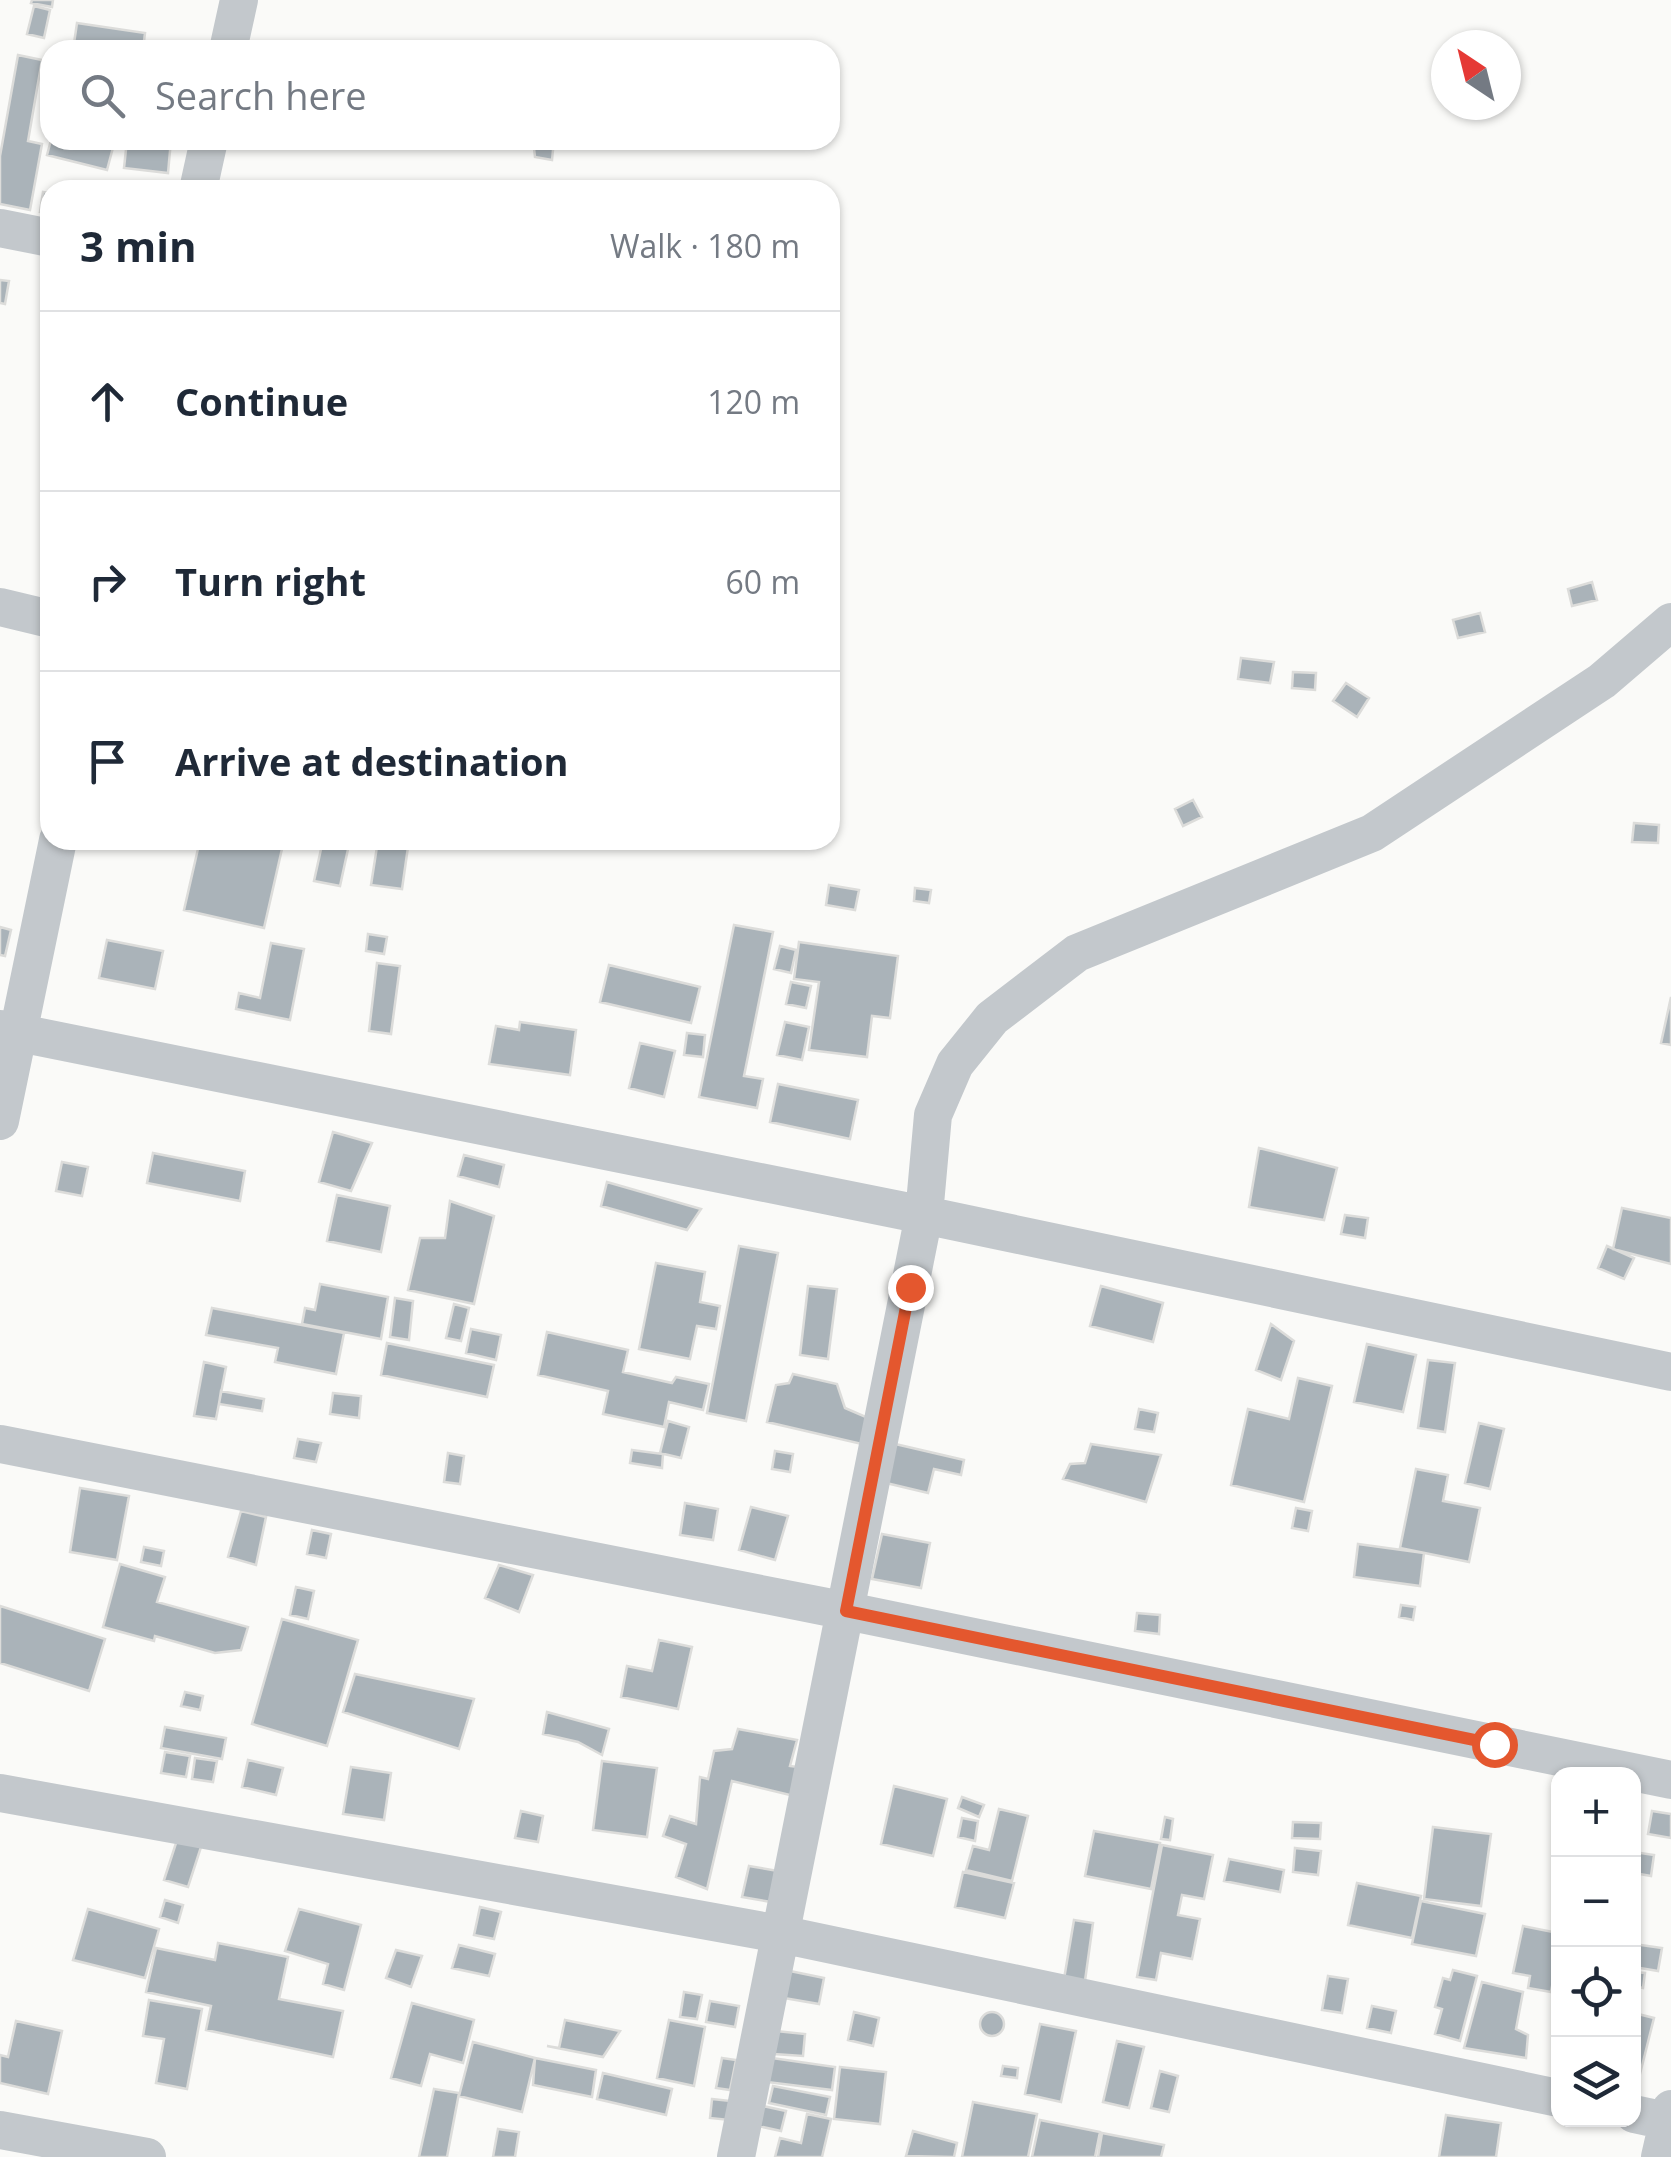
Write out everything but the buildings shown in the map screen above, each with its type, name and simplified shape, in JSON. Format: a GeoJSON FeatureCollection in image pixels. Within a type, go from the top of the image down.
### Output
{"type":"FeatureCollection","features":[{"type":"Feature","properties":{"kind":"street"},"geometry":{"type":"LineString","coordinates":[[200,180],[206,150]]}},
{"type":"Feature","properties":{"kind":"street"},"geometry":{"type":"LineString","coordinates":[[0,228],[40,236]]}},
{"type":"Feature","properties":{"kind":"street"},"geometry":{"type":"LineString","coordinates":[[0,607],[40,617]]}},
{"type":"Feature","properties":{"kind":"street"},"geometry":{"type":"LineString","coordinates":[[736,2157],[924,1215],[934,1115],[955,1064],[992,1018],[1077,953],[1372,834],[1602,681],[1671,622]]}},
{"type":"Feature","properties":{"kind":"street"},"geometry":{"type":"LineString","coordinates":[[0,1121],[8,1031],[55,850]]}},
{"type":"Feature","properties":{"kind":"street"},"geometry":{"type":"LineString","coordinates":[[8,1031],[924,1215],[1671,1372]]}},
{"type":"Feature","properties":{"kind":"street"},"geometry":{"type":"LineString","coordinates":[[0,1444],[846,1611],[1671,1780]]}},
{"type":"Feature","properties":{"kind":"street"},"geometry":{"type":"LineString","coordinates":[[0,1793],[780,1934],[1551,2097]]}},
{"type":"Feature","properties":{"kind":"street"},"geometry":{"type":"LineString","coordinates":[[0,2130],[147,2157]]}},
{"type":"Feature","properties":{"kind":"route"},"geometry":{"type":"LineString","coordinates":[[910,1287],[846,1611],[1494,1744]]}}]}
